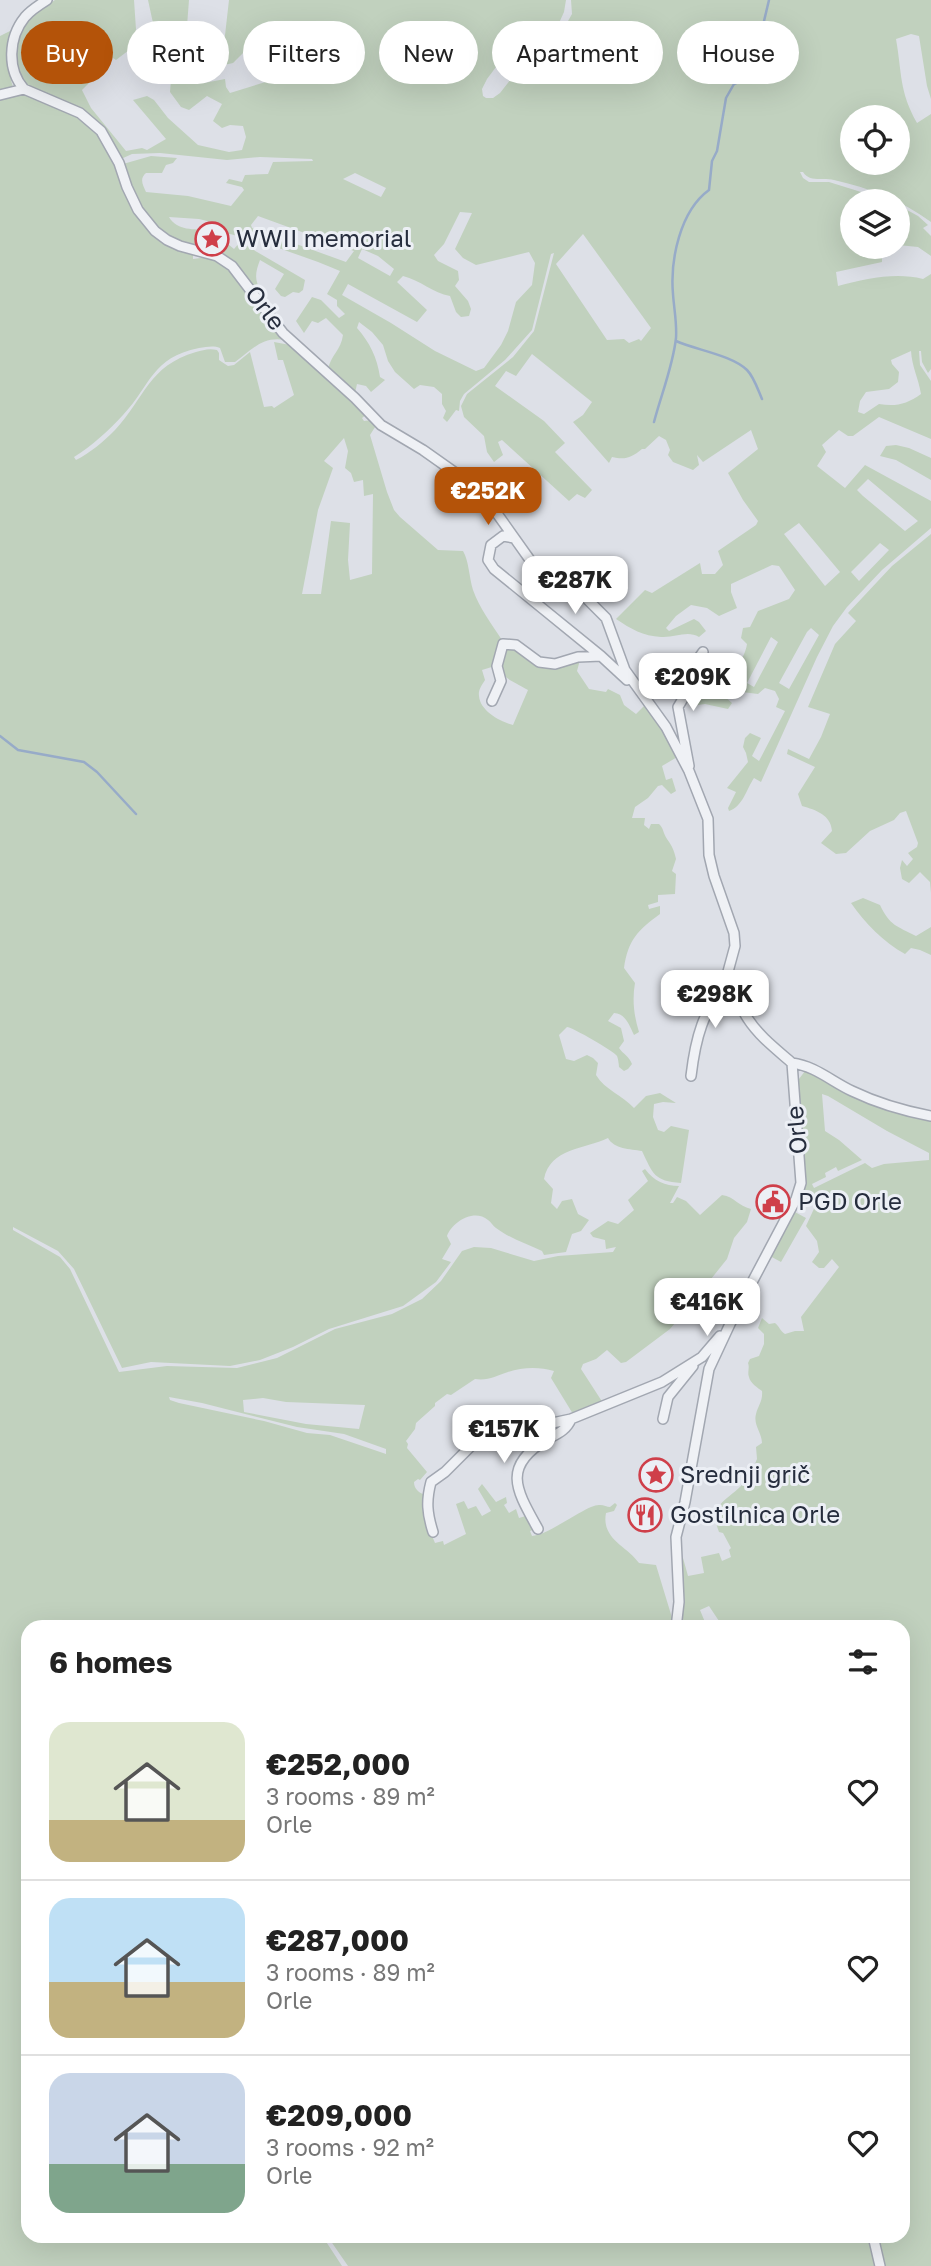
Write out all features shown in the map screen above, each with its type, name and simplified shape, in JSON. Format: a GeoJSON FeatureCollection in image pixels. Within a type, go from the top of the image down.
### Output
{"type":"FeatureCollection","features":[{"type":"Feature","properties":{"kind":"street"},"geometry":{"type":"LineString","coordinates":[[0,95],[24,89],[11,66],[13,44],[20,23],[47,0]]}},
{"type":"Feature","properties":{"kind":"street","name":"Orle"},"geometry":{"type":"LineString","coordinates":[[24,89],[80,113],[101,131],[119,163],[138,210],[155,231],[180,246],[217,257],[232,266],[292,343],[382,425],[481,491],[535,567],[545,577],[569,592],[586,598],[606,618],[625,670],[666,727],[689,771],[708,819],[709,855],[734,933],[735,946],[726,979],[709,1005],[701,1025],[691,1076]]}},
{"type":"Feature","properties":{"kind":"street","name":"Orle"},"geometry":{"type":"LineString","coordinates":[[514,538],[503,536],[491,545],[488,560],[494,569],[601,656],[644,696]]}},
{"type":"Feature","properties":{"kind":"street"},"geometry":{"type":"LineString","coordinates":[[492,701],[501,681],[497,666],[503,644],[516,645],[539,662],[555,664],[578,657],[601,656]]}},
{"type":"Feature","properties":{"kind":"street"},"geometry":{"type":"LineString","coordinates":[[689,771],[678,707],[696,677],[694,665],[703,652]]}},
{"type":"Feature","properties":{"kind":"street"},"geometry":{"type":"LineString","coordinates":[[726,979],[756,1030],[792,1063],[805,1065],[852,1091],[903,1111],[931,1116]]}},
{"type":"Feature","properties":{"kind":"street","name":"Orle"},"geometry":{"type":"LineString","coordinates":[[677,1620],[679,1602],[676,1537],[711,1363],[796,1199],[801,1183],[792,1063]]}},
{"type":"Feature","properties":{"kind":"street"},"geometry":{"type":"LineString","coordinates":[[663,1419],[668,1397],[730,1324]]}},
{"type":"Feature","properties":{"kind":"street"},"geometry":{"type":"LineString","coordinates":[[433,1532],[426,1501],[431,1482],[474,1443],[571,1419],[662,1382],[699,1359],[707,1357],[711,1363]]}},
{"type":"Feature","properties":{"kind":"street"},"geometry":{"type":"LineString","coordinates":[[538,1529],[522,1501],[517,1478],[519,1466],[523,1457],[563,1431],[571,1419]]}},
{"type":"Feature","properties":{"kind":"street"},"geometry":{"type":"LineString","coordinates":[[875,2243],[880,2266]]}},
{"type":"Feature","properties":{"kind":"green space"},"geometry":{"type":"Polygon","coordinates":[[[55,0],[134,0],[135,21],[127,21],[127,52],[116,60],[113,58],[113,21],[26,21],[55,0]]]}},
{"type":"Feature","properties":{"kind":"green space"},"geometry":{"type":"Polygon","coordinates":[[[148,0],[189,0],[187,21],[153,21],[148,0]]]}},
{"type":"Feature","properties":{"kind":"green space"},"geometry":{"type":"Polygon","coordinates":[[[229,0],[566,0],[560,21],[492,21],[492,72],[482,89],[483,96],[493,98],[507,84],[663,84],[663,21],[568,21],[572,14],[571,0],[931,0],[931,99],[919,36],[911,34],[896,39],[908,105],[840,105],[840,175],[910,175],[910,109],[917,123],[931,114],[931,222],[910,208],[910,189],[866,189],[834,180],[813,179],[800,172],[809,182],[829,182],[851,189],[840,189],[840,259],[882,259],[882,262],[836,272],[838,286],[891,276],[923,279],[931,274],[931,369],[928,373],[919,351],[920,365],[931,381],[931,439],[879,417],[853,436],[839,430],[822,445],[826,452],[817,466],[845,488],[865,465],[931,501],[931,528],[882,570],[833,626],[761,782],[754,778],[738,805],[729,811],[736,792],[727,788],[748,762],[743,747],[745,738],[750,733],[761,738],[752,756],[759,761],[785,711],[776,707],[779,699],[775,691],[765,688],[758,694],[742,692],[734,687],[725,690],[724,696],[732,703],[728,709],[705,704],[691,706],[686,701],[698,686],[716,685],[732,674],[746,650],[747,644],[741,638],[743,628],[750,627],[758,611],[789,599],[795,590],[779,566],[772,565],[731,584],[737,608],[719,616],[707,608],[691,605],[666,628],[669,631],[694,619],[706,631],[699,637],[690,634],[666,637],[648,635],[616,619],[645,590],[652,593],[700,563],[702,574],[715,574],[723,565],[718,551],[756,525],[758,521],[728,473],[758,449],[751,430],[703,462],[697,455],[699,465],[693,470],[673,462],[668,455],[670,450],[666,440],[659,436],[645,449],[628,458],[612,457],[609,463],[573,422],[583,415],[592,402],[532,354],[516,376],[506,371],[495,386],[544,421],[565,443],[555,452],[592,490],[585,498],[577,494],[569,501],[502,440],[498,442],[503,455],[494,462],[487,452],[484,436],[464,417],[461,406],[467,394],[513,357],[534,331],[554,253],[551,254],[532,330],[505,360],[464,394],[459,411],[456,410],[447,422],[443,418],[446,411],[442,404],[442,394],[434,387],[420,385],[414,389],[395,372],[383,345],[359,322],[357,328],[372,351],[380,377],[385,380],[371,392],[366,386],[357,384],[355,393],[328,369],[343,335],[326,318],[318,323],[312,321],[304,333],[296,321],[312,297],[321,300],[339,318],[345,314],[337,306],[337,300],[327,294],[340,271],[245,232],[241,238],[226,234],[217,242],[213,252],[177,241],[153,223],[144,211],[123,164],[151,156],[177,158],[166,165],[162,173],[144,175],[142,182],[146,192],[188,196],[231,206],[244,190],[226,183],[229,179],[242,182],[245,175],[268,174],[273,162],[313,161],[312,159],[260,157],[227,160],[160,153],[132,154],[121,159],[111,139],[102,129],[24,84],[88,84],[82,90],[91,108],[126,151],[142,148],[147,150],[166,139],[133,100],[147,96],[198,145],[229,152],[242,150],[246,137],[243,126],[230,125],[222,128],[213,121],[222,104],[207,96],[189,110],[181,107],[170,92],[171,84],[226,84],[230,93],[259,84],[365,84],[365,21],[243,21],[243,53],[229,64],[229,21],[227,21],[229,0]],[[355,173],[343,179],[381,197],[386,188],[355,173]],[[460,212],[444,244],[434,255],[438,261],[458,271],[459,280],[455,286],[468,301],[471,309],[469,316],[461,317],[456,312],[450,296],[403,276],[397,282],[427,310],[417,322],[348,284],[342,295],[435,351],[476,371],[484,368],[508,331],[516,302],[532,285],[535,263],[529,252],[476,265],[463,258],[455,249],[472,213],[460,212]],[[258,216],[251,225],[252,228],[346,262],[354,251],[258,216]],[[169,217],[177,225],[209,230],[215,223],[169,217]],[[583,234],[556,264],[607,340],[624,339],[629,343],[639,339],[641,341],[651,328],[583,234]],[[362,249],[358,258],[390,276],[394,269],[378,256],[362,249]],[[911,351],[891,360],[899,372],[898,382],[889,389],[866,392],[860,401],[858,412],[864,414],[879,404],[901,404],[921,394],[911,351]],[[868,479],[857,490],[905,531],[918,521],[868,479]],[[799,523],[784,534],[825,586],[840,572],[799,523]],[[880,543],[851,572],[859,581],[889,550],[880,543]],[[811,628],[807,632],[779,683],[789,689],[819,635],[811,628]],[[771,637],[747,683],[754,687],[778,642],[771,637]]]}},
{"type":"Feature","properties":{"kind":"green space"},"geometry":{"type":"Polygon","coordinates":[[[21,28],[21,80],[15,58],[21,28]]]}},
{"type":"Feature","properties":{"kind":"green space"},"geometry":{"type":"Polygon","coordinates":[[[12,30],[17,32],[10,60],[13,87],[0,92],[0,36],[12,30]]]}},
{"type":"Feature","properties":{"kind":"green space"},"geometry":{"type":"Polygon","coordinates":[[[20,95],[35,97],[68,109],[99,133],[152,233],[167,245],[193,252],[193,259],[208,257],[229,266],[285,340],[264,342],[235,362],[225,362],[220,348],[212,346],[183,352],[171,358],[154,374],[123,415],[100,438],[74,457],[76,460],[115,430],[157,374],[180,358],[201,351],[217,350],[219,360],[228,366],[234,365],[250,352],[264,407],[274,408],[294,395],[283,360],[278,360],[274,342],[290,345],[352,398],[350,401],[357,403],[367,414],[362,418],[364,421],[372,420],[377,424],[370,435],[394,510],[438,550],[463,551],[476,597],[502,640],[495,666],[482,670],[485,680],[479,696],[487,711],[513,725],[528,690],[507,678],[502,670],[506,646],[563,665],[580,660],[577,671],[589,689],[606,692],[608,689],[620,695],[624,705],[636,714],[647,703],[679,756],[662,766],[666,780],[672,778],[676,791],[671,794],[662,785],[658,786],[648,798],[635,807],[632,818],[645,818],[644,825],[649,829],[651,824],[661,826],[672,846],[676,859],[672,871],[676,874],[675,894],[658,895],[658,902],[648,905],[649,909],[660,906],[660,914],[635,936],[626,958],[624,968],[635,983],[634,1008],[639,1032],[634,1035],[621,1015],[614,1013],[608,1021],[621,1028],[624,1041],[619,1048],[632,1064],[624,1071],[619,1067],[614,1054],[571,1028],[567,1027],[559,1035],[566,1059],[574,1061],[587,1055],[593,1058],[598,1063],[596,1075],[600,1080],[634,1108],[646,1096],[660,1093],[676,1103],[654,1104],[653,1117],[658,1130],[664,1132],[671,1126],[689,1130],[681,1183],[656,1175],[642,1151],[618,1146],[608,1138],[570,1151],[553,1161],[544,1179],[553,1189],[551,1203],[557,1209],[562,1201],[572,1199],[578,1214],[589,1220],[581,1231],[572,1234],[566,1252],[544,1255],[542,1251],[501,1232],[482,1217],[476,1215],[464,1218],[447,1236],[451,1244],[442,1259],[451,1262],[436,1282],[403,1306],[329,1329],[260,1360],[230,1366],[151,1362],[122,1368],[74,1269],[58,1251],[13,1227],[13,1230],[60,1257],[70,1269],[119,1372],[167,1366],[237,1368],[277,1358],[335,1329],[392,1314],[422,1299],[441,1281],[462,1251],[474,1247],[491,1248],[534,1261],[558,1256],[613,1252],[616,1247],[606,1249],[605,1240],[593,1237],[590,1233],[608,1221],[618,1224],[634,1210],[628,1200],[648,1181],[642,1171],[645,1169],[660,1182],[679,1186],[670,1203],[677,1197],[686,1201],[700,1215],[722,1195],[751,1209],[747,1222],[734,1238],[727,1259],[670,1329],[626,1362],[621,1363],[607,1350],[596,1359],[583,1364],[581,1369],[603,1403],[573,1414],[551,1378],[554,1371],[520,1369],[488,1379],[475,1379],[451,1395],[447,1394],[416,1423],[406,1441],[407,1448],[427,1472],[414,1484],[423,1494],[435,1543],[443,1541],[444,1545],[466,1534],[456,1504],[464,1501],[468,1509],[476,1506],[482,1516],[491,1511],[478,1489],[482,1484],[496,1502],[506,1497],[507,1503],[504,1505],[509,1513],[516,1509],[519,1518],[529,1515],[535,1529],[530,1531],[532,1536],[594,1506],[610,1507],[615,1503],[617,1505],[614,1511],[606,1513],[607,1529],[639,1563],[656,1565],[673,1620],[21,1620],[21,2243],[327,2243],[342,2266],[0,2266],[0,100],[20,95]],[[344,438],[324,461],[333,468],[318,510],[302,594],[321,594],[331,521],[350,523],[350,580],[372,574],[373,494],[364,496],[363,480],[354,482],[351,473],[345,468],[348,451],[344,438]],[[169,1397],[179,1403],[307,1433],[330,1435],[386,1454],[386,1449],[344,1434],[297,1427],[169,1397]],[[263,1398],[243,1400],[244,1412],[306,1424],[359,1429],[365,1405],[286,1402],[263,1398]]]}},
{"type":"Feature","properties":{"kind":"green space"},"geometry":{"type":"Polygon","coordinates":[[[910,212],[928,225],[923,228],[931,236],[931,256],[918,247],[910,246],[910,212]]]}},
{"type":"Feature","properties":{"kind":"green space"},"geometry":{"type":"Polygon","coordinates":[[[223,240],[234,249],[240,242],[305,280],[303,290],[281,296],[275,289],[284,274],[260,260],[256,277],[262,292],[259,296],[246,277],[221,251],[223,240]]]}},
{"type":"Feature","properties":{"kind":"green space"},"geometry":{"type":"Polygon","coordinates":[[[896,445],[931,458],[931,480],[896,460],[880,456],[886,446],[896,445]]]}},
{"type":"Feature","properties":{"kind":"green space"},"geometry":{"type":"Polygon","coordinates":[[[931,534],[931,893],[930,882],[920,872],[909,883],[902,879],[902,860],[907,866],[913,859],[908,853],[917,847],[918,843],[906,811],[870,831],[846,853],[836,854],[821,843],[832,831],[829,821],[817,811],[802,806],[798,794],[815,767],[787,754],[788,749],[809,759],[821,737],[830,714],[808,707],[835,644],[856,621],[848,613],[892,566],[931,534]]]}},
{"type":"Feature","properties":{"kind":"green space"},"geometry":{"type":"Polygon","coordinates":[[[863,898],[880,905],[891,921],[916,936],[931,927],[931,955],[911,948],[905,954],[882,938],[851,903],[863,898]]]}},
{"type":"Feature","properties":{"kind":"green space"},"geometry":{"type":"Polygon","coordinates":[[[805,1068],[842,1088],[931,1119],[931,2266],[885,2266],[879,2243],[910,2243],[910,1620],[718,1620],[709,1606],[700,1610],[704,1620],[680,1620],[683,1600],[680,1558],[683,1558],[688,1576],[704,1573],[701,1557],[719,1553],[722,1561],[731,1557],[731,1548],[723,1533],[719,1532],[716,1513],[723,1501],[747,1478],[746,1472],[754,1466],[757,1459],[756,1447],[762,1443],[755,1418],[762,1391],[750,1379],[748,1363],[750,1359],[759,1356],[764,1344],[764,1334],[758,1328],[762,1318],[769,1324],[775,1323],[785,1334],[804,1331],[801,1317],[839,1267],[832,1259],[824,1268],[819,1268],[812,1262],[819,1252],[817,1241],[806,1226],[818,1200],[802,1197],[805,1176],[799,1079],[805,1068]],[[822,1094],[825,1131],[862,1160],[838,1171],[836,1167],[825,1173],[826,1177],[812,1184],[814,1188],[865,1163],[872,1168],[884,1164],[929,1160],[929,1153],[822,1094]]]}},
{"type":"Feature","properties":{"kind":"green space"},"geometry":{"type":"Polygon","coordinates":[[[793,1211],[806,1218],[781,1262],[768,1255],[793,1211]]]}},
{"type":"Feature","properties":{"kind":"green space"},"geometry":{"type":"Polygon","coordinates":[[[332,2243],[871,2243],[877,2266],[348,2266],[332,2243]]]}},
{"type":"Feature","properties":{"kind":"waterway"},"geometry":{"type":"LineString","coordinates":[[654,422],[670,370],[676,338],[672,281],[679,237],[691,210],[709,190],[712,161],[717,151],[726,98],[734,84],[745,79],[755,59],[769,0]]}},
{"type":"Feature","properties":{"kind":"waterway"},"geometry":{"type":"LineString","coordinates":[[676,341],[740,365],[752,376],[762,399]]}},
{"type":"Feature","properties":{"kind":"waterway"},"geometry":{"type":"LineString","coordinates":[[0,736],[18,750],[84,762],[97,772],[136,814]]}},
{"type":"Feature","properties":{"kind":"place","name":"WWII memorial"},"geometry":{"type":"Point","coordinates":[212,239]}},
{"type":"Feature","properties":{"kind":"place","name":"PGD Orle"},"geometry":{"type":"Point","coordinates":[773,1202]}},
{"type":"Feature","properties":{"kind":"place","name":"Srednji grič"},"geometry":{"type":"Point","coordinates":[656,1475]}},
{"type":"Feature","properties":{"kind":"place","name":"Gostilnica Orle"},"geometry":{"type":"Point","coordinates":[645,1515]}}]}
